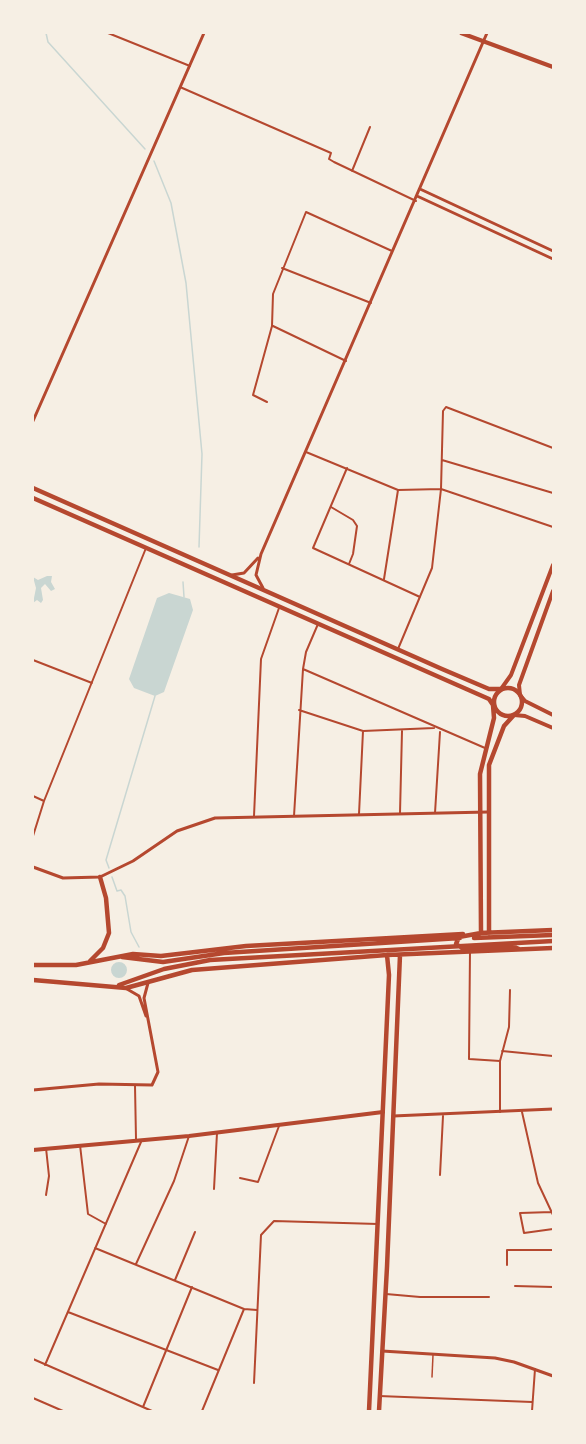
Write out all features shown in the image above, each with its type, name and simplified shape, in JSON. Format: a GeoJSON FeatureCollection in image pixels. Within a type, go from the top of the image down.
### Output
{"type":"FeatureCollection","features":[{"type":"Feature","properties":{"kind":"main road"},"geometry":{"type":"LineString","coordinates":[[461,33],[553,67]]}},
{"type":"Feature","properties":{"kind":"main road"},"geometry":{"type":"LineString","coordinates":[[33,488],[489,689],[512,688],[529,704],[553,715]]}},
{"type":"Feature","properties":{"kind":"main road"},"geometry":{"type":"LineString","coordinates":[[33,498],[486,697],[501,715],[525,716],[553,728]]}},
{"type":"Feature","properties":{"kind":"main road"},"geometry":{"type":"LineString","coordinates":[[69,514],[73,506]]}},
{"type":"Feature","properties":{"kind":"main road"},"geometry":{"type":"LineString","coordinates":[[481,933],[480,769],[494,718],[494,696],[511,675],[553,565]]}},
{"type":"Feature","properties":{"kind":"main road"},"geometry":{"type":"LineString","coordinates":[[489,933],[490,760],[504,726],[522,706],[520,695],[522,671],[553,591]]}},
{"type":"Feature","properties":{"kind":"main road"},"geometry":{"type":"LineString","coordinates":[[339,634],[343,625]]}},
{"type":"Feature","properties":{"kind":"main road"},"geometry":{"type":"LineString","coordinates":[[88,963],[100,952],[109,933],[106,898],[100,877]]}},
{"type":"Feature","properties":{"kind":"main road"},"geometry":{"type":"LineString","coordinates":[[33,965],[88,963],[133,954],[174,955],[304,943],[553,930]]}},
{"type":"Feature","properties":{"kind":"main road"},"geometry":{"type":"LineString","coordinates":[[481,933],[459,937],[457,945],[462,948],[512,946],[519,949]]}},
{"type":"Feature","properties":{"kind":"main road"},"geometry":{"type":"LineString","coordinates":[[113,957],[163,962],[224,953],[553,935]]}},
{"type":"Feature","properties":{"kind":"main road"},"geometry":{"type":"LineString","coordinates":[[369,1411],[389,975],[387,955],[401,938]]}},
{"type":"Feature","properties":{"kind":"main road"},"geometry":{"type":"LineString","coordinates":[[379,1411],[400,955],[389,939]]}},
{"type":"Feature","properties":{"kind":"main road"},"geometry":{"type":"LineString","coordinates":[[115,986],[164,969],[210,960],[553,941]]}},
{"type":"Feature","properties":{"kind":"main road"},"geometry":{"type":"LineString","coordinates":[[304,943],[333,945],[337,950],[333,955],[304,960]]}},
{"type":"Feature","properties":{"kind":"main road"},"geometry":{"type":"LineString","coordinates":[[33,980],[126,988],[184,970],[387,955],[553,948]]}},
{"type":"Feature","properties":{"kind":"main road"},"geometry":{"type":"LineString","coordinates":[[33,1150],[217,1133],[383,1112]]}},
{"type":"Feature","properties":{"kind":"street"},"geometry":{"type":"LineString","coordinates":[[108,33],[190,66]]}},
{"type":"Feature","properties":{"kind":"street"},"geometry":{"type":"LineString","coordinates":[[33,421],[204,33]]}},
{"type":"Feature","properties":{"kind":"street"},"geometry":{"type":"LineString","coordinates":[[264,589],[258,583],[256,575],[261,554],[417,199],[487,33]]}},
{"type":"Feature","properties":{"kind":"street"},"geometry":{"type":"LineString","coordinates":[[180,87],[331,153],[329,159],[352,171],[553,259]]}},
{"type":"Feature","properties":{"kind":"street"},"geometry":{"type":"LineString","coordinates":[[352,171],[370,127]]}},
{"type":"Feature","properties":{"kind":"street"},"geometry":{"type":"LineString","coordinates":[[420,189],[553,251]]}},
{"type":"Feature","properties":{"kind":"street"},"geometry":{"type":"LineString","coordinates":[[267,402],[253,395],[272,326],[271,305],[282,268],[306,212],[393,251]]}},
{"type":"Feature","properties":{"kind":"street"},"geometry":{"type":"LineString","coordinates":[[282,268],[371,303]]}},
{"type":"Feature","properties":{"kind":"street"},"geometry":{"type":"LineString","coordinates":[[272,326],[346,361]]}},
{"type":"Feature","properties":{"kind":"street"},"geometry":{"type":"LineString","coordinates":[[398,649],[432,568],[441,489],[443,411],[446,406],[553,448]]}},
{"type":"Feature","properties":{"kind":"street"},"geometry":{"type":"LineString","coordinates":[[306,452],[398,490],[441,489],[553,527]]}},
{"type":"Feature","properties":{"kind":"street"},"geometry":{"type":"LineString","coordinates":[[442,460],[553,493]]}},
{"type":"Feature","properties":{"kind":"street"},"geometry":{"type":"LineString","coordinates":[[347,468],[314,548],[420,597]]}},
{"type":"Feature","properties":{"kind":"street"},"geometry":{"type":"LineString","coordinates":[[384,579],[398,490]]}},
{"type":"Feature","properties":{"kind":"street"},"geometry":{"type":"LineString","coordinates":[[331,507],[353,520],[357,526],[353,554],[349,564]]}},
{"type":"Feature","properties":{"kind":"street"},"geometry":{"type":"LineString","coordinates":[[33,836],[44,801],[146,548]]}},
{"type":"Feature","properties":{"kind":"street"},"geometry":{"type":"LineString","coordinates":[[230,574],[244,573],[261,554]]}},
{"type":"Feature","properties":{"kind":"street"},"geometry":{"type":"LineString","coordinates":[[254,816],[261,659],[279,608]]}},
{"type":"Feature","properties":{"kind":"street"},"geometry":{"type":"LineString","coordinates":[[294,816],[298,710],[303,669],[306,652],[318,624]]}},
{"type":"Feature","properties":{"kind":"street"},"geometry":{"type":"LineString","coordinates":[[33,660],[93,683]]}},
{"type":"Feature","properties":{"kind":"street"},"geometry":{"type":"LineString","coordinates":[[303,669],[440,731],[485,748]]}},
{"type":"Feature","properties":{"kind":"street"},"geometry":{"type":"LineString","coordinates":[[298,710],[363,731],[434,728]]}},
{"type":"Feature","properties":{"kind":"street"},"geometry":{"type":"LineString","coordinates":[[359,814],[363,731]]}},
{"type":"Feature","properties":{"kind":"street"},"geometry":{"type":"LineString","coordinates":[[400,813],[402,731]]}},
{"type":"Feature","properties":{"kind":"street"},"geometry":{"type":"LineString","coordinates":[[435,813],[440,731]]}},
{"type":"Feature","properties":{"kind":"street"},"geometry":{"type":"LineString","coordinates":[[33,796],[44,801]]}},
{"type":"Feature","properties":{"kind":"street"},"geometry":{"type":"LineString","coordinates":[[33,867],[63,878],[100,877],[133,861],[177,831],[204,820],[254,816],[488,812]]}},
{"type":"Feature","properties":{"kind":"street"},"geometry":{"type":"LineString","coordinates":[[553,948],[553,958]]}},
{"type":"Feature","properties":{"kind":"street"},"geometry":{"type":"LineString","coordinates":[[470,951],[469,1059],[500,1061]]}},
{"type":"Feature","properties":{"kind":"street"},"geometry":{"type":"LineString","coordinates":[[33,1090],[99,1084],[153,1085],[158,1076],[144,994],[151,980]]}},
{"type":"Feature","properties":{"kind":"street"},"geometry":{"type":"LineString","coordinates":[[126,988],[139,996],[147,1017]]}},
{"type":"Feature","properties":{"kind":"street"},"geometry":{"type":"LineString","coordinates":[[500,1112],[500,1061],[509,1027],[510,990]]}},
{"type":"Feature","properties":{"kind":"street"},"geometry":{"type":"LineString","coordinates":[[502,1051],[553,1056]]}},
{"type":"Feature","properties":{"kind":"street"},"geometry":{"type":"LineString","coordinates":[[135,1086],[136,1139]]}},
{"type":"Feature","properties":{"kind":"street"},"geometry":{"type":"LineString","coordinates":[[393,1116],[443,1116],[553,1109]]}},
{"type":"Feature","properties":{"kind":"street"},"geometry":{"type":"LineString","coordinates":[[522,1111],[538,1183],[552,1213],[520,1213],[524,1233],[553,1229]]}},
{"type":"Feature","properties":{"kind":"street"},"geometry":{"type":"LineString","coordinates":[[440,1175],[443,1116]]}},
{"type":"Feature","properties":{"kind":"street"},"geometry":{"type":"LineString","coordinates":[[240,1178],[258,1182],[280,1125]]}},
{"type":"Feature","properties":{"kind":"street"},"geometry":{"type":"LineString","coordinates":[[214,1189],[217,1133]]}},
{"type":"Feature","properties":{"kind":"street"},"geometry":{"type":"LineString","coordinates":[[136,1264],[174,1181],[189,1136]]}},
{"type":"Feature","properties":{"kind":"street"},"geometry":{"type":"LineString","coordinates":[[45,1365],[142,1139]]}},
{"type":"Feature","properties":{"kind":"street"},"geometry":{"type":"LineString","coordinates":[[80,1144],[88,1214],[106,1224]]}},
{"type":"Feature","properties":{"kind":"street"},"geometry":{"type":"LineString","coordinates":[[46,1148],[49,1176],[46,1195]]}},
{"type":"Feature","properties":{"kind":"street"},"geometry":{"type":"LineString","coordinates":[[254,1383],[261,1235],[274,1221],[378,1224]]}},
{"type":"Feature","properties":{"kind":"street"},"geometry":{"type":"LineString","coordinates":[[175,1280],[195,1232]]}},
{"type":"Feature","properties":{"kind":"street"},"geometry":{"type":"LineString","coordinates":[[95,1248],[244,1309],[258,1310]]}},
{"type":"Feature","properties":{"kind":"street"},"geometry":{"type":"LineString","coordinates":[[507,1264],[507,1250],[553,1250]]}},
{"type":"Feature","properties":{"kind":"street"},"geometry":{"type":"LineString","coordinates":[[515,1286],[553,1287]]}},
{"type":"Feature","properties":{"kind":"street"},"geometry":{"type":"LineString","coordinates":[[142,1407],[192,1287]]}},
{"type":"Feature","properties":{"kind":"street"},"geometry":{"type":"LineString","coordinates":[[386,1294],[420,1297],[489,1297]]}},
{"type":"Feature","properties":{"kind":"street"},"geometry":{"type":"LineString","coordinates":[[202,1411],[244,1309]]}},
{"type":"Feature","properties":{"kind":"street"},"geometry":{"type":"LineString","coordinates":[[68,1312],[218,1370]]}},
{"type":"Feature","properties":{"kind":"street"},"geometry":{"type":"LineString","coordinates":[[382,1352],[495,1358],[553,1376]]}},
{"type":"Feature","properties":{"kind":"street"},"geometry":{"type":"LineString","coordinates":[[33,1359],[152,1411]]}},
{"type":"Feature","properties":{"kind":"street"},"geometry":{"type":"LineString","coordinates":[[532,1411],[535,1369]]}},
{"type":"Feature","properties":{"kind":"street"},"geometry":{"type":"LineString","coordinates":[[380,1396],[532,1402]]}},
{"type":"Feature","properties":{"kind":"street"},"geometry":{"type":"LineString","coordinates":[[33,1398],[63,1411]]}},
{"type":"Feature","properties":{"kind":"lane"},"geometry":{"type":"LineString","coordinates":[[432,1377],[433,1354]]}},
{"type":"Feature","properties":{"kind":"shaded area"},"geometry":{"type":"Polygon","coordinates":[[[52,576],[51,582],[55,589],[51,591],[45,584],[41,588],[43,600],[41,603],[37,600],[33,603],[36,588],[33,577],[38,580],[52,576]]]}},
{"type":"Feature","properties":{"kind":"shaded area"},"geometry":{"type":"Polygon","coordinates":[[[169,593],[190,599],[193,610],[164,692],[155,696],[134,688],[129,679],[157,598],[169,593]]]}},
{"type":"Feature","properties":{"kind":"shaded area"},"geometry":{"type":"Polygon","coordinates":[[[119,962],[127,970],[119,978],[111,970],[119,962]]]}},
{"type":"Feature","properties":{"kind":"waterway"},"geometry":{"type":"LineString","coordinates":[[46,33],[48,42],[145,149]]}},
{"type":"Feature","properties":{"kind":"waterway"},"geometry":{"type":"LineString","coordinates":[[154,161],[171,203],[186,283],[202,454],[199,547]]}},
{"type":"Feature","properties":{"kind":"waterway"},"geometry":{"type":"LineString","coordinates":[[183,582],[184,597]]}},
{"type":"Feature","properties":{"kind":"waterway"},"geometry":{"type":"LineString","coordinates":[[109,868],[106,860],[155,696]]}},
{"type":"Feature","properties":{"kind":"waterway"},"geometry":{"type":"LineString","coordinates":[[112,877],[117,891],[121,890],[125,896],[131,932],[139,947]]}}]}
